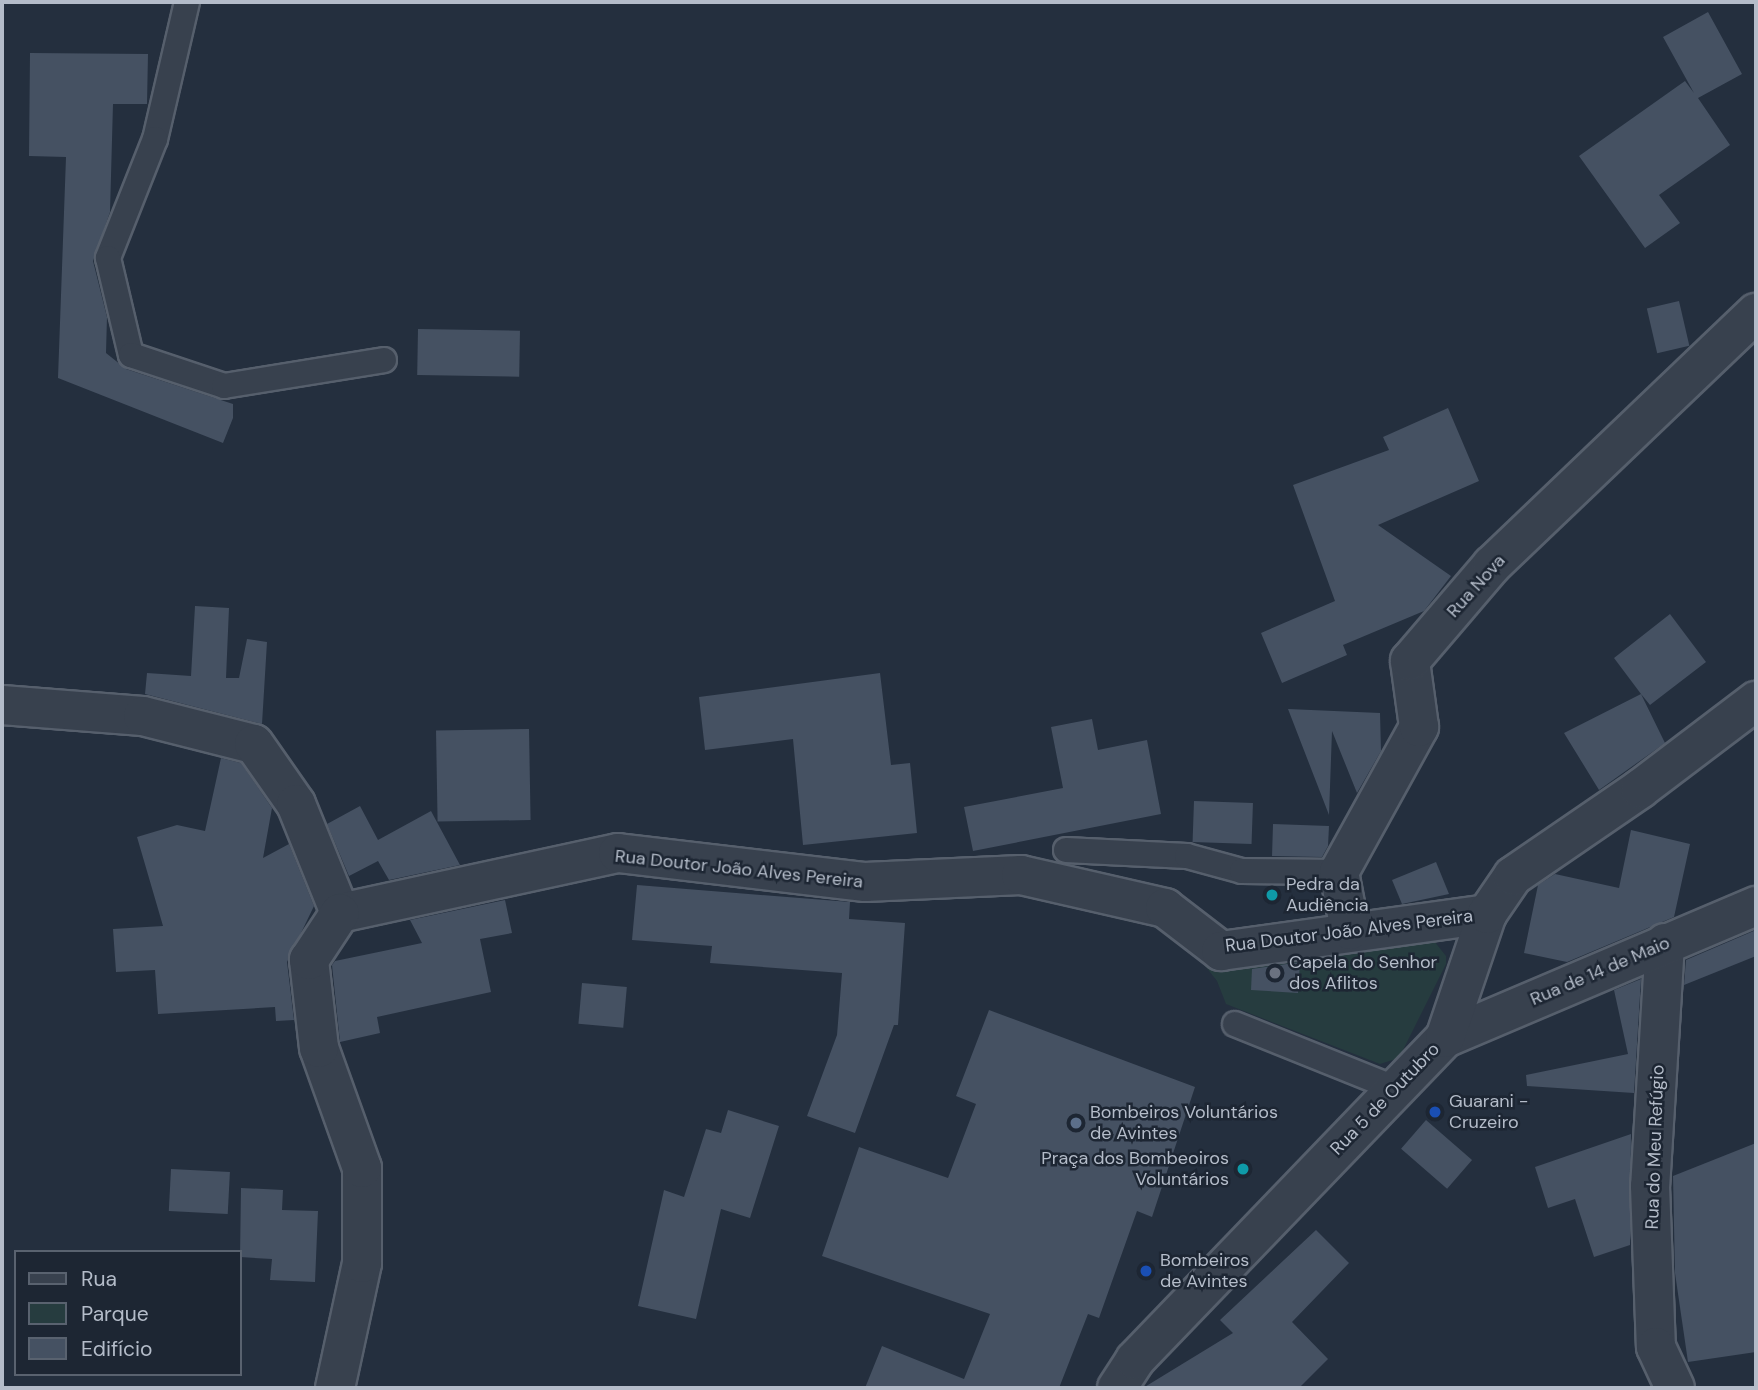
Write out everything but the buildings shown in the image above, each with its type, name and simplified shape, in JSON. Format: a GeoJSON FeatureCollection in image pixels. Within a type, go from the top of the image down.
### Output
{"type":"FeatureCollection","features":[{"type":"Feature","properties":{"kind":"street","name":"Rua Nova"},"geometry":{"type":"LineString","coordinates":[[1339,872],[1419,727],[1410,661],[1492,565],[1756,313]]}},
{"type":"Feature","properties":{"kind":"street","name":"Rua 5 de Outubro"},"geometry":{"type":"LineString","coordinates":[[1117,1388],[1135,1360],[1445,1038],[1487,914],[1526,864],[1640,789],[1756,701]]}},
{"type":"Feature","properties":{"kind":"street"},"geometry":{"type":"LineString","coordinates":[[2,705],[143,716],[254,744],[296,804],[340,914],[309,960],[319,1048],[362,1168],[362,1263],[335,1388]]}},
{"type":"Feature","properties":{"kind":"street","name":"Rua Doutor João Alves Pereira"},"geometry":{"type":"LineString","coordinates":[[340,914],[618,853],[865,882],[1021,875],[1165,908],[1221,951],[1350,930],[1487,914]]}},
{"type":"Feature","properties":{"kind":"street"},"geometry":{"type":"LineString","coordinates":[[1339,872],[1350,930]]}},
{"type":"Feature","properties":{"kind":"street","name":"Rua de 14 de Maio"},"geometry":{"type":"LineString","coordinates":[[1445,1038],[1756,906]]}},
{"type":"Feature","properties":{"kind":"street","name":"Rua do Meu Refúgio"},"geometry":{"type":"LineString","coordinates":[[1665,943],[1650,1186],[1656,1347],[1675,1388]]}},
{"type":"Feature","properties":{"kind":"lane"},"geometry":{"type":"LineString","coordinates":[[187,2],[155,139],[108,258],[131,355],[224,386],[384,360]]}},
{"type":"Feature","properties":{"kind":"lane"},"geometry":{"type":"LineString","coordinates":[[1066,850],[1187,856],[1242,871],[1339,872]]}},
{"type":"Feature","properties":{"kind":"lane"},"geometry":{"type":"LineString","coordinates":[[1235,1024],[1397,1088]]}},
{"type":"Feature","properties":{"kind":"green space"},"geometry":{"type":"Polygon","coordinates":[[[1434,941],[1446,956],[1446,964],[1399,1058],[1380,1064],[1226,1004],[1217,981],[1190,947],[1300,951],[1434,941]]]}},
{"type":"Feature","properties":{"kind":"place","name":"Pedra da Audiência"},"geometry":{"type":"Point","coordinates":[1272,895]}},
{"type":"Feature","properties":{"kind":"place","name":"Capela do Senhor dos Aflitos"},"geometry":{"type":"Point","coordinates":[1275,973]}},
{"type":"Feature","properties":{"kind":"place","name":"Guarani - Cruzeiro"},"geometry":{"type":"Point","coordinates":[1435,1112]}},
{"type":"Feature","properties":{"kind":"place","name":"Bombeiros Voluntários de Avintes"},"geometry":{"type":"Point","coordinates":[1076,1123]}},
{"type":"Feature","properties":{"kind":"place","name":"Praça dos Bombeoiros Voluntários"},"geometry":{"type":"Point","coordinates":[1243,1169]}},
{"type":"Feature","properties":{"kind":"place","name":"Bombeiros de Avintes"},"geometry":{"type":"Point","coordinates":[1146,1271]}}]}
